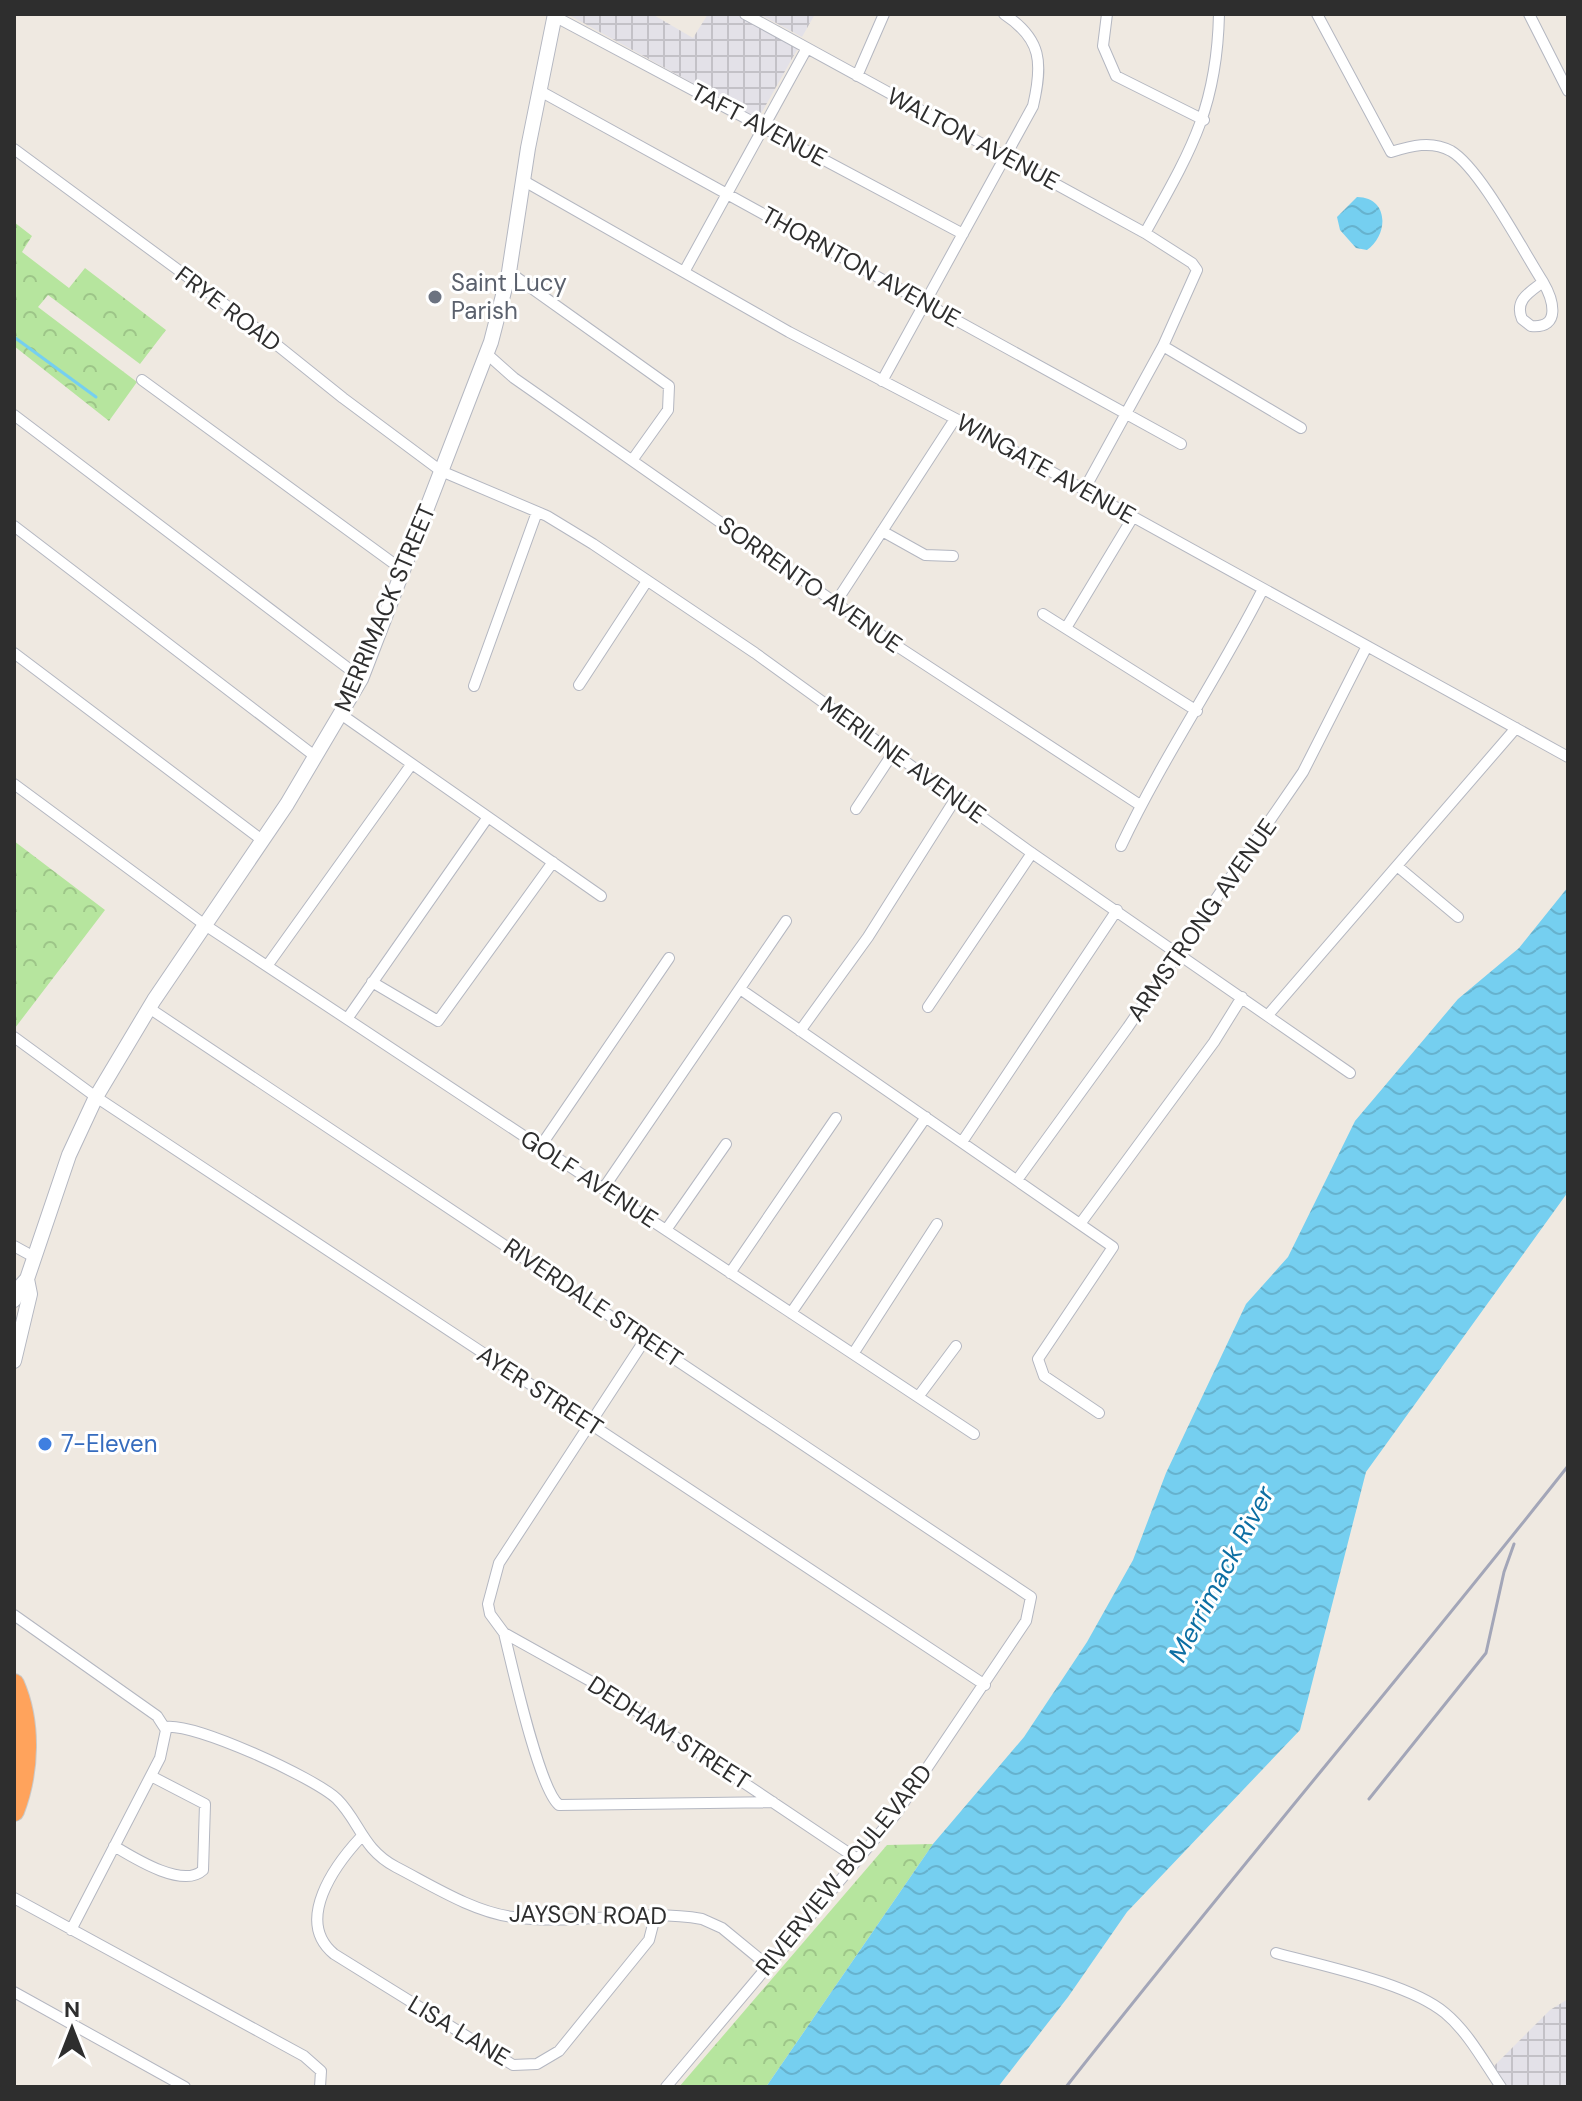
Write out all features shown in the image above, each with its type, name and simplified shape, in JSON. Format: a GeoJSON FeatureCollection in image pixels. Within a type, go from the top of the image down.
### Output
{"type":"FeatureCollection","features":[{"type":"Feature","properties":{"kind":"highway"},"geometry":{"type":"LineString","coordinates":[[14,1684],[26,1735],[23,1777],[14,1811]]}},
{"type":"Feature","properties":{"kind":"main road","name":"MERRIMACK STREET"},"geometry":{"type":"LineString","coordinates":[[27,1279],[69,1155],[96,1097],[149,1008],[316,757],[361,678],[487,354],[509,272],[554,15]]}},
{"type":"Feature","properties":{"kind":"main road"},"geometry":{"type":"LineString","coordinates":[[14,1300],[17,1290],[27,1279]]}},
{"type":"Feature","properties":{"kind":"main road"},"geometry":{"type":"LineString","coordinates":[[14,1361],[30,1294],[27,1279]]}},
{"type":"Feature","properties":{"kind":"street","name":"WALTON AVENUE"},"geometry":{"type":"LineString","coordinates":[[745,14],[1145,233],[1192,263],[1197,270],[1163,346]]}},
{"type":"Feature","properties":{"kind":"street"},"geometry":{"type":"LineString","coordinates":[[857,76],[884,14]]}},
{"type":"Feature","properties":{"kind":"street"},"geometry":{"type":"LineString","coordinates":[[882,381],[1033,106],[1038,63],[1031,37],[1004,14]]}},
{"type":"Feature","properties":{"kind":"street"},"geometry":{"type":"LineString","coordinates":[[1107,14],[1103,46],[1116,76],[1204,120]]}},
{"type":"Feature","properties":{"kind":"street"},"geometry":{"type":"LineString","coordinates":[[1145,233],[1188,156],[1204,120],[1216,74],[1219,14]]}},
{"type":"Feature","properties":{"kind":"street"},"geometry":{"type":"LineString","coordinates":[[1317,14],[1391,152],[1424,144],[1450,151],[1462,160],[1543,282]]}},
{"type":"Feature","properties":{"kind":"street"},"geometry":{"type":"LineString","coordinates":[[1529,14],[1568,91]]}},
{"type":"Feature","properties":{"kind":"street","name":"TAFT AVENUE"},"geometry":{"type":"LineString","coordinates":[[554,15],[963,234]]}},
{"type":"Feature","properties":{"kind":"street"},"geometry":{"type":"LineString","coordinates":[[684,272],[807,48]]}},
{"type":"Feature","properties":{"kind":"street","name":"THORNTON AVENUE"},"geometry":{"type":"LineString","coordinates":[[540,91],[1181,444]]}},
{"type":"Feature","properties":{"kind":"street","name":"FRYE ROAD"},"geometry":{"type":"LineString","coordinates":[[14,149],[242,317],[441,471]]}},
{"type":"Feature","properties":{"kind":"street","name":"WINGATE AVENUE"},"geometry":{"type":"LineString","coordinates":[[524,181],[1568,757]]}},
{"type":"Feature","properties":{"kind":"street"},"geometry":{"type":"LineString","coordinates":[[509,272],[669,386],[668,410],[633,459]]}},
{"type":"Feature","properties":{"kind":"street"},"geometry":{"type":"LineString","coordinates":[[1084,490],[1163,346],[1301,428]]}},
{"type":"Feature","properties":{"kind":"street","name":"SORRENTO AVENUE"},"geometry":{"type":"LineString","coordinates":[[487,354],[514,378],[836,602],[1140,805]]}},
{"type":"Feature","properties":{"kind":"street"},"geometry":{"type":"LineString","coordinates":[[142,380],[404,571]]}},
{"type":"Feature","properties":{"kind":"street"},"geometry":{"type":"LineString","coordinates":[[14,415],[361,678]]}},
{"type":"Feature","properties":{"kind":"street"},"geometry":{"type":"LineString","coordinates":[[836,602],[955,419]]}},
{"type":"Feature","properties":{"kind":"street","name":"MERILINE AVENUE"},"geometry":{"type":"LineString","coordinates":[[441,471],[537,512],[647,581],[755,653],[1032,853],[1350,1073]]}},
{"type":"Feature","properties":{"kind":"street"},"geometry":{"type":"LineString","coordinates":[[474,686],[537,512]]}},
{"type":"Feature","properties":{"kind":"street"},"geometry":{"type":"LineString","coordinates":[[1066,628],[1133,517]]}},
{"type":"Feature","properties":{"kind":"street"},"geometry":{"type":"LineString","coordinates":[[14,526],[316,757]]}},
{"type":"Feature","properties":{"kind":"street"},"geometry":{"type":"LineString","coordinates":[[882,531],[925,555],[953,556]]}},
{"type":"Feature","properties":{"kind":"street"},"geometry":{"type":"LineString","coordinates":[[579,685],[647,581]]}},
{"type":"Feature","properties":{"kind":"street"},"geometry":{"type":"LineString","coordinates":[[1121,846],[1140,805],[1197,711],[1263,589]]}},
{"type":"Feature","properties":{"kind":"street"},"geometry":{"type":"LineString","coordinates":[[1043,614],[1197,711]]}},
{"type":"Feature","properties":{"kind":"street","name":"ARMSTRONG AVENUE"},"geometry":{"type":"LineString","coordinates":[[1017,1180],[1303,772],[1367,646]]}},
{"type":"Feature","properties":{"kind":"street"},"geometry":{"type":"LineString","coordinates":[[14,653],[262,840]]}},
{"type":"Feature","properties":{"kind":"street"},"geometry":{"type":"LineString","coordinates":[[342,715],[601,896]]}},
{"type":"Feature","properties":{"kind":"street"},"geometry":{"type":"LineString","coordinates":[[1268,1015],[1516,728]]}},
{"type":"Feature","properties":{"kind":"street"},"geometry":{"type":"LineString","coordinates":[[856,809],[893,753]]}},
{"type":"Feature","properties":{"kind":"street"},"geometry":{"type":"LineString","coordinates":[[267,966],[411,765]]}},
{"type":"Feature","properties":{"kind":"street","name":"GOLF AVENUE"},"geometry":{"type":"LineString","coordinates":[[14,784],[205,925],[974,1434]]}},
{"type":"Feature","properties":{"kind":"street"},"geometry":{"type":"LineString","coordinates":[[800,1031],[885,912],[956,798]]}},
{"type":"Feature","properties":{"kind":"street"},"geometry":{"type":"LineString","coordinates":[[347,1019],[488,817]]}},
{"type":"Feature","properties":{"kind":"street"},"geometry":{"type":"LineString","coordinates":[[928,1007],[1032,853]]}},
{"type":"Feature","properties":{"kind":"street"},"geometry":{"type":"LineString","coordinates":[[372,982],[438,1021],[553,862]]}},
{"type":"Feature","properties":{"kind":"street"},"geometry":{"type":"LineString","coordinates":[[1397,866],[1458,917]]}},
{"type":"Feature","properties":{"kind":"street"},"geometry":{"type":"LineString","coordinates":[[962,1142],[1117,910]]}},
{"type":"Feature","properties":{"kind":"street"},"geometry":{"type":"LineString","coordinates":[[603,1189],[786,921]]}},
{"type":"Feature","properties":{"kind":"street"},"geometry":{"type":"LineString","coordinates":[[540,1147],[669,958]]}},
{"type":"Feature","properties":{"kind":"street"},"geometry":{"type":"LineString","coordinates":[[740,989],[1113,1247],[1041,1352],[1039,1366],[1044,1376],[1099,1413]]}},
{"type":"Feature","properties":{"kind":"street"},"geometry":{"type":"LineString","coordinates":[[1080,1224],[1214,1042],[1242,997]]}},
{"type":"Feature","properties":{"kind":"street","name":"RIVERDALE STREET"},"geometry":{"type":"LineString","coordinates":[[149,1008],[1026,1592],[1033,1603]]}},
{"type":"Feature","properties":{"kind":"street","name":"AYER STREET"},"geometry":{"type":"LineString","coordinates":[[14,1037],[96,1097],[985,1685]]}},
{"type":"Feature","properties":{"kind":"street"},"geometry":{"type":"LineString","coordinates":[[791,1313],[926,1117]]}},
{"type":"Feature","properties":{"kind":"street"},"geometry":{"type":"LineString","coordinates":[[730,1273],[836,1118]]}},
{"type":"Feature","properties":{"kind":"street"},"geometry":{"type":"LineString","coordinates":[[666,1230],[726,1144]]}},
{"type":"Feature","properties":{"kind":"street"},"geometry":{"type":"LineString","coordinates":[[853,1354],[937,1224]]}},
{"type":"Feature","properties":{"kind":"street"},"geometry":{"type":"LineString","coordinates":[[14,1246],[34,1257]]}},
{"type":"Feature","properties":{"kind":"street"},"geometry":{"type":"LineString","coordinates":[[590,1423],[646,1338]]}},
{"type":"Feature","properties":{"kind":"street"},"geometry":{"type":"LineString","coordinates":[[918,1397],[956,1346]]}},
{"type":"Feature","properties":{"kind":"street","name":"DEDHAM STREET"},"geometry":{"type":"LineString","coordinates":[[590,1423],[499,1563],[488,1593],[488,1607],[504,1633],[601,1687],[856,1858]]}},
{"type":"Feature","properties":{"kind":"street","name":"RIVERVIEW BOULEVARD"},"geometry":{"type":"LineString","coordinates":[[666,2087],[896,1814],[985,1685],[1026,1621],[1033,1603]]}},
{"type":"Feature","properties":{"kind":"street"},"geometry":{"type":"LineString","coordinates":[[14,1615],[150,1711],[165,1727],[165,1743],[151,1776],[71,1930]]}},
{"type":"Feature","properties":{"kind":"street"},"geometry":{"type":"LineString","coordinates":[[504,1633],[543,1775],[551,1799],[559,1805],[773,1802]]}},
{"type":"Feature","properties":{"kind":"street","name":"JAYSON ROAD"},"geometry":{"type":"LineString","coordinates":[[165,1727],[184,1726],[201,1731],[318,1785],[340,1803],[361,1837],[391,1865],[499,1914],[528,1918],[695,1918],[715,1924],[767,1965]]}},
{"type":"Feature","properties":{"kind":"street"},"geometry":{"type":"LineString","coordinates":[[114,1846],[154,1869],[194,1876],[203,1870],[205,1804],[151,1776]]}},
{"type":"Feature","properties":{"kind":"street","name":"LISA LANE"},"geometry":{"type":"LineString","coordinates":[[361,1837],[341,1861],[320,1899],[317,1922],[325,1944],[334,1954],[513,2065],[537,2064],[559,2051],[649,1940],[655,1917]]}},
{"type":"Feature","properties":{"kind":"street"},"geometry":{"type":"LineString","coordinates":[[14,1898],[304,2056],[321,2071],[320,2087]]}},
{"type":"Feature","properties":{"kind":"street"},"geometry":{"type":"LineString","coordinates":[[1276,1953],[1394,1987],[1426,2001],[1456,2023],[1501,2087]]}},
{"type":"Feature","properties":{"kind":"street"},"geometry":{"type":"LineString","coordinates":[[14,1992],[185,2087]]}},
{"type":"Feature","properties":{"kind":"shaded area"},"geometry":{"type":"Polygon","coordinates":[[[567,14],[652,14],[693,38],[708,14],[735,14],[798,48],[758,119],[567,14]]]}},
{"type":"Feature","properties":{"kind":"shaded area"},"geometry":{"type":"Polygon","coordinates":[[[759,14],[815,14],[802,37],[759,14]]]}},
{"type":"Feature","properties":{"kind":"shaded area"},"geometry":{"type":"Polygon","coordinates":[[[1568,1999],[1568,2087],[1508,2087],[1494,2066],[1550,2010],[1568,1999]]]}},
{"type":"Feature","properties":{"kind":"green space"},"geometry":{"type":"Polygon","coordinates":[[[14,222],[32,236],[22,252],[69,288],[85,268],[166,330],[140,364],[48,295],[38,307],[137,382],[109,421],[14,346],[14,222]]]}},
{"type":"Feature","properties":{"kind":"green space"},"geometry":{"type":"Polygon","coordinates":[[[14,841],[105,910],[15,1028],[14,1027],[14,841]]]}},
{"type":"Feature","properties":{"kind":"green space"},"geometry":{"type":"Polygon","coordinates":[[[933,1844],[766,2087],[679,2087],[887,1845],[933,1844]]]}},
{"type":"Feature","properties":{"kind":"water"},"geometry":{"type":"Polygon","coordinates":[[[1357,197],[1375,203],[1382,218],[1379,235],[1367,250],[1356,248],[1340,230],[1337,217],[1357,197]]]}},
{"type":"Feature","properties":{"kind":"water","name":"Merrimack River"},"geometry":{"type":"Polygon","coordinates":[[[1568,887],[1568,1192],[1366,1472],[1300,1730],[1127,1912],[1068,1997],[998,2087],[766,2087],[933,1844],[1024,1737],[1087,1642],[1133,1560],[1166,1473],[1246,1304],[1288,1257],[1355,1121],[1458,999],[1519,948],[1568,887]]]}},
{"type":"Feature","properties":{"kind":"waterway"},"geometry":{"type":"LineString","coordinates":[[14,337],[96,397]]}},
{"type":"Feature","properties":{"kind":"railway"},"geometry":{"type":"LineString","coordinates":[[1066,2087],[1568,1466]]}},
{"type":"Feature","properties":{"kind":"railway"},"geometry":{"type":"LineString","coordinates":[[1369,1799],[1486,1653],[1504,1572],[1514,1544]]}},
{"type":"Feature","properties":{"kind":"place","name":"Saint Lucy Parish"},"geometry":{"type":"Point","coordinates":[435,297]}},
{"type":"Feature","properties":{"kind":"place","name":"7-Eleven"},"geometry":{"type":"Point","coordinates":[45,1444]}}]}
